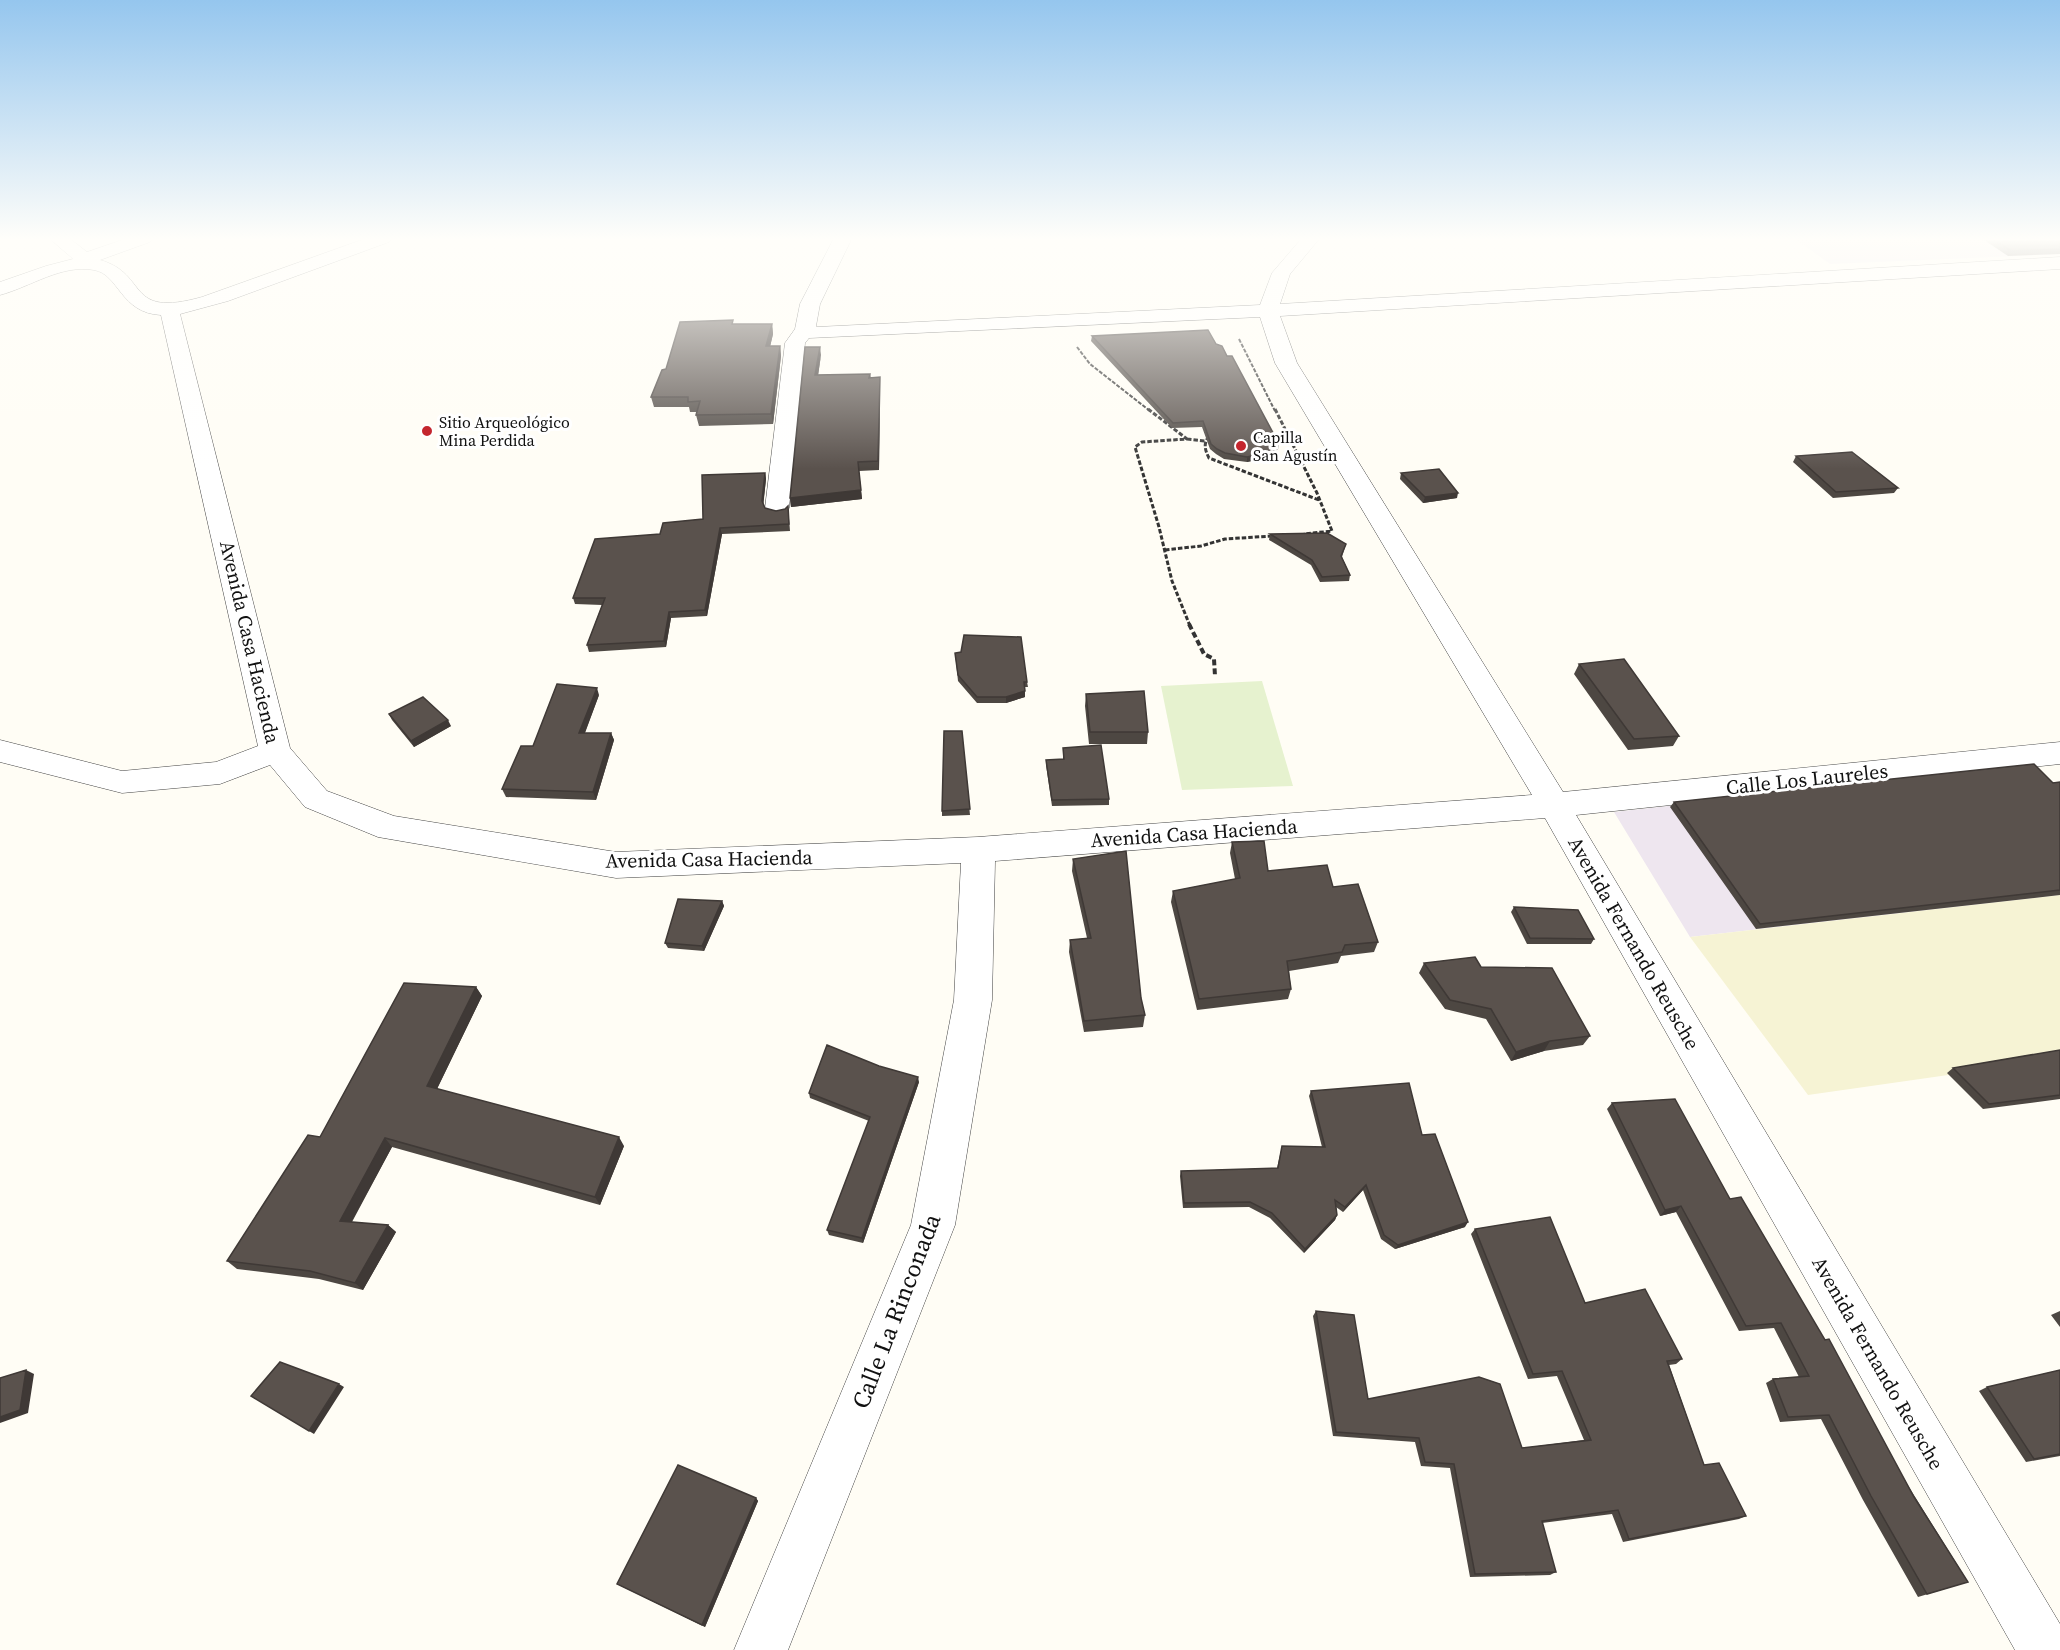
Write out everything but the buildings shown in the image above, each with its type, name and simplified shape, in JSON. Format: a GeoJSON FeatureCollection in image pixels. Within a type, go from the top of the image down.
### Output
{"type":"FeatureCollection","features":[{"type":"Feature","properties":{"kind":"street","name":"Avenida Casa Hacienda"},"geometry":{"type":"LineString","coordinates":[[172,315],[275,751],[316,799],[390,828],[616,865],[978,850],[1554,805]]}},
{"type":"Feature","properties":{"kind":"street"},"geometry":{"type":"LineString","coordinates":[[777,508],[795,344],[807,330],[809,315]]}},
{"type":"Feature","properties":{"kind":"street"},"geometry":{"type":"LineString","coordinates":[[807,330],[815,333],[1186,315]]}},
{"type":"Feature","properties":{"kind":"street","name":"Avenida Fernando Reusche"},"geometry":{"type":"LineString","coordinates":[[1269,315],[1286,363],[1554,805],[2045,1650]]}},
{"type":"Feature","properties":{"kind":"street"},"geometry":{"type":"LineString","coordinates":[[0,751],[122,782],[220,773],[275,751]]}},
{"type":"Feature","properties":{"kind":"street","name":"Calle Los Laureles"},"geometry":{"type":"LineString","coordinates":[[1554,805],[2060,753]]}},
{"type":"Feature","properties":{"kind":"street","name":"Calle La Rinconada"},"geometry":{"type":"LineString","coordinates":[[761,1650],[933,1226],[973,1000],[978,850]]}},
{"type":"Feature","properties":{"kind":"path"},"geometry":{"type":"LineString","coordinates":[[1239,339],[1320,500],[1332,531],[1296,534]]}},
{"type":"Feature","properties":{"kind":"path"},"geometry":{"type":"LineString","coordinates":[[1077,347],[1090,364],[1187,438]]}},
{"type":"Feature","properties":{"kind":"path"},"geometry":{"type":"LineString","coordinates":[[1211,434],[1205,441],[1204,450],[1209,458],[1320,500]]}},
{"type":"Feature","properties":{"kind":"path"},"geometry":{"type":"LineString","coordinates":[[1205,441],[1187,438],[1142,442],[1135,447],[1173,581],[1195,639],[1203,654],[1214,659],[1215,676]]}},
{"type":"Feature","properties":{"kind":"path"},"geometry":{"type":"LineString","coordinates":[[1165,550],[1200,546],[1224,539],[1272,536]]}},
{"type":"Feature","properties":{"kind":"shaded area"},"geometry":{"type":"Polygon","coordinates":[[[2025,766],[2060,801],[2060,895],[1690,937],[1614,812],[2025,766]]]}},
{"type":"Feature","properties":{"kind":"shaded area"},"geometry":{"type":"Polygon","coordinates":[[[2060,895],[2060,1059],[1808,1095],[1690,937],[2060,895]]]}},
{"type":"Feature","properties":{"kind":"green space"},"geometry":{"type":"Polygon","coordinates":[[[1262,681],[1293,786],[1182,790],[1161,686],[1262,681]]]}},
{"type":"Feature","properties":{"kind":"place","name":"Sitio Arqueológico Mina Perdida"},"geometry":{"type":"Point","coordinates":[427,431]}},
{"type":"Feature","properties":{"kind":"place","name":"Capilla San Agustín"},"geometry":{"type":"Point","coordinates":[1241,446]}}]}
